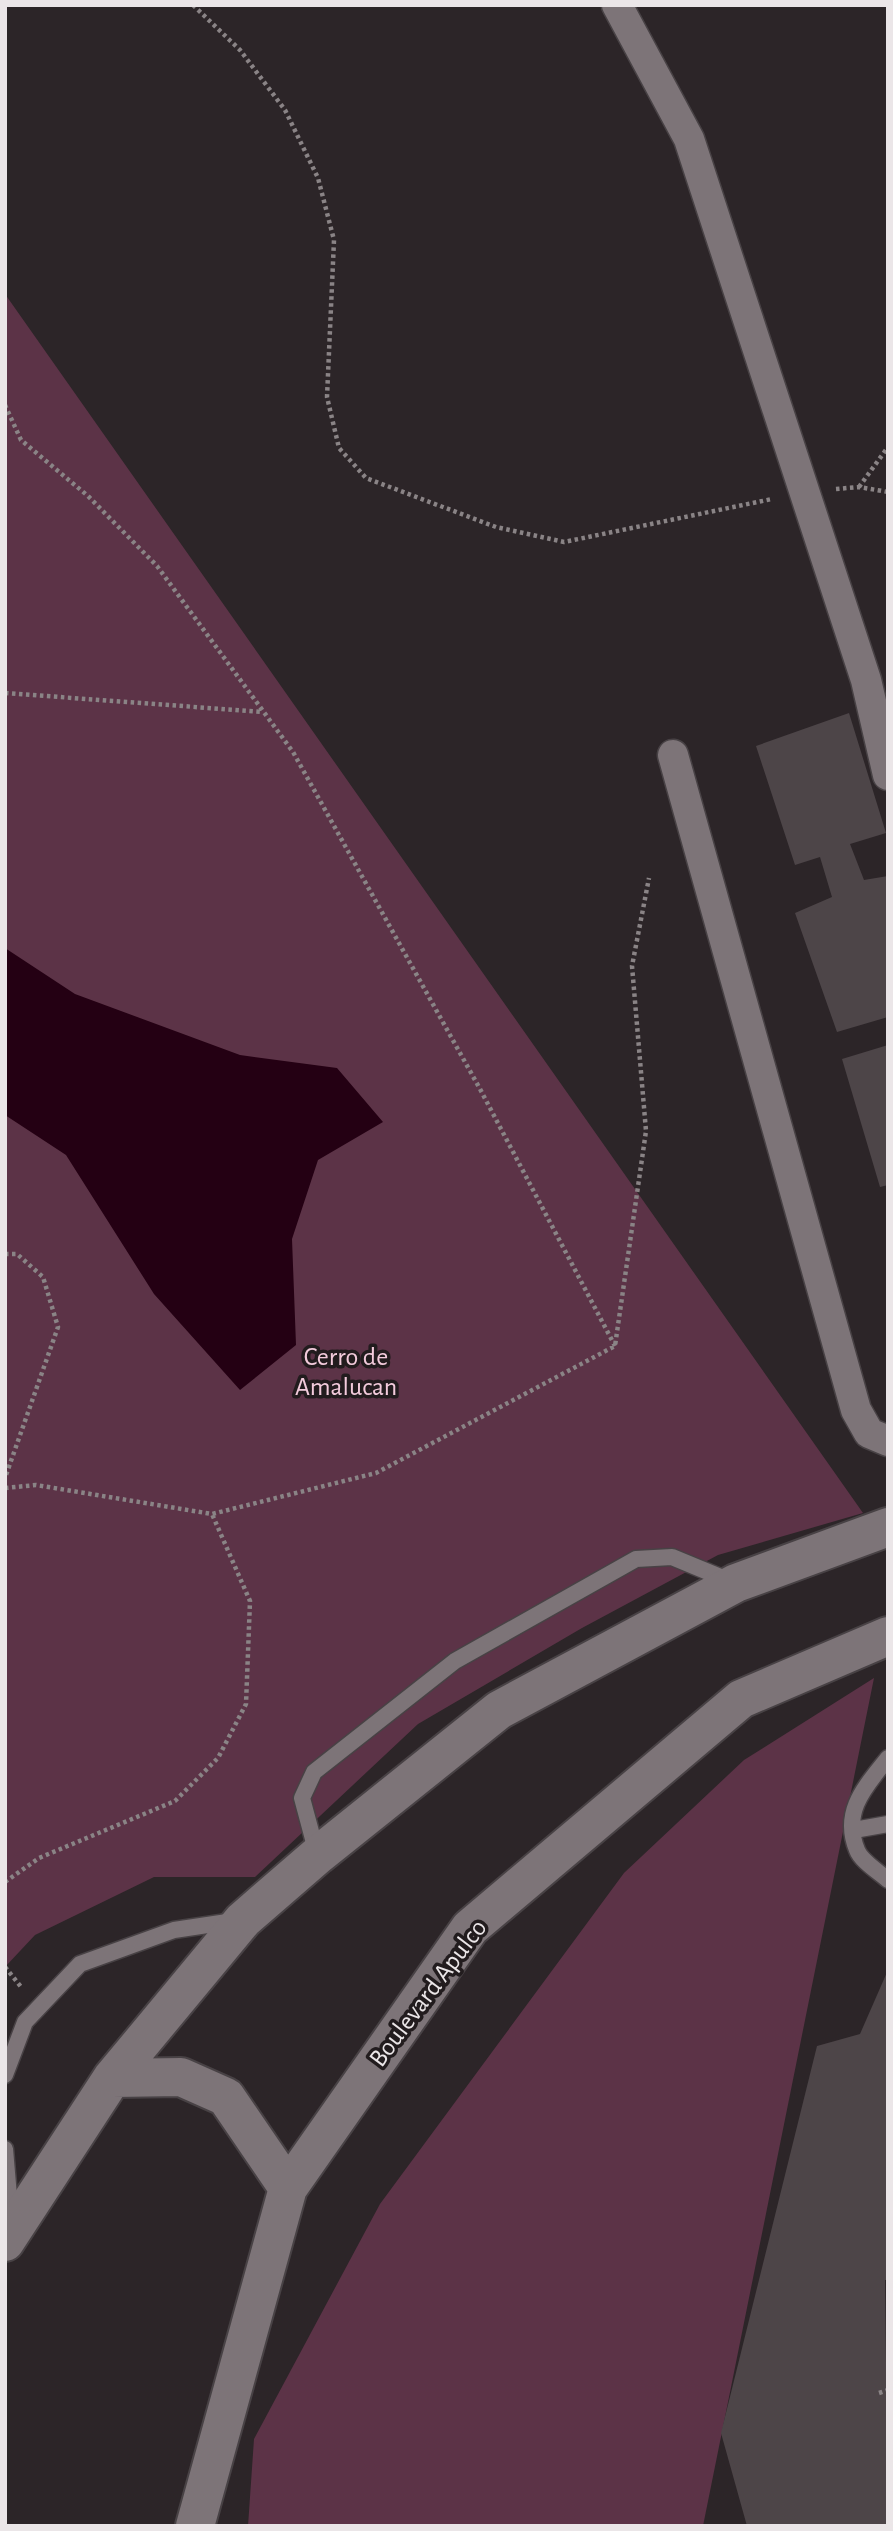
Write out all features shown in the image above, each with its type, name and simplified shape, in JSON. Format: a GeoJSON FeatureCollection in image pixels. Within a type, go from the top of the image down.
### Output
{"type":"FeatureCollection","features":[{"type":"Feature","properties":{"kind":"street"},"geometry":{"type":"LineString","coordinates":[[617,5],[689,139],[866,680],[888,775]]}},
{"type":"Feature","properties":{"kind":"street"},"geometry":{"type":"LineString","coordinates":[[673,755],[856,1410],[869,1433],[888,1441]]}},
{"type":"Feature","properties":{"kind":"street"},"geometry":{"type":"LineString","coordinates":[[8,2237],[112,2078],[243,1920],[318,1855],[499,1710],[736,1583],[888,1527]]}},
{"type":"Feature","properties":{"kind":"street","name":"Boulevard Apulco"},"geometry":{"type":"LineString","coordinates":[[195,2526],[288,2188],[470,1928],[741,1699],[888,1636]]}},
{"type":"Feature","properties":{"kind":"street"},"geometry":{"type":"LineString","coordinates":[[112,2078],[181,2077],[226,2096],[288,2188]]}},
{"type":"Feature","properties":{"kind":"lane"},"geometry":{"type":"LineString","coordinates":[[318,1855],[302,1798],[314,1772],[455,1661],[636,1559],[672,1557],[736,1583]]}},
{"type":"Feature","properties":{"kind":"lane"},"geometry":{"type":"LineString","coordinates":[[888,1758],[855,1799],[854,1830],[857,1852],[888,1880]]}},
{"type":"Feature","properties":{"kind":"lane"},"geometry":{"type":"LineString","coordinates":[[854,1830],[888,1824]]}},
{"type":"Feature","properties":{"kind":"lane"},"geometry":{"type":"LineString","coordinates":[[5,2075],[25,2022],[80,1964],[174,1930],[243,1920]]}},
{"type":"Feature","properties":{"kind":"lane"},"geometry":{"type":"LineString","coordinates":[[5,2149],[8,2237]]}},
{"type":"Feature","properties":{"kind":"path"},"geometry":{"type":"LineString","coordinates":[[193,5],[240,50],[285,110],[318,178],[334,240],[327,397],[339,448],[366,478],[496,527],[565,542],[806,492]]}},
{"type":"Feature","properties":{"kind":"path"},"geometry":{"type":"LineString","coordinates":[[5,405],[21,440],[88,496],[157,566],[293,752],[480,1090],[615,1346]]}},
{"type":"Feature","properties":{"kind":"path"},"geometry":{"type":"LineString","coordinates":[[888,447],[859,487],[888,492]]}},
{"type":"Feature","properties":{"kind":"path"},"geometry":{"type":"LineString","coordinates":[[5,693],[263,712]]}},
{"type":"Feature","properties":{"kind":"path"},"geometry":{"type":"LineString","coordinates":[[615,1346],[646,1131],[632,966],[649,878]]}},
{"type":"Feature","properties":{"kind":"path"},"geometry":{"type":"LineString","coordinates":[[5,1254],[17,1254],[43,1277],[58,1327],[5,1478]]}},
{"type":"Feature","properties":{"kind":"path"},"geometry":{"type":"LineString","coordinates":[[5,1488],[36,1485],[212,1514],[376,1473],[615,1346]]}},
{"type":"Feature","properties":{"kind":"path"},"geometry":{"type":"LineString","coordinates":[[5,1882],[39,1858],[175,1801],[218,1758],[246,1704],[250,1601],[212,1514]]}},
{"type":"Feature","properties":{"kind":"path"},"geometry":{"type":"LineString","coordinates":[[879,2393],[888,2390]]}},
{"type":"Feature","properties":{"kind":"green space","name":"Cerro de Amalucan"},"geometry":{"type":"Polygon","coordinates":[[[5,294],[863,1513],[718,1555],[582,1628],[418,1724],[255,1877],[154,1877],[35,1935],[5,1967],[5,294]]]}},
{"type":"Feature","properties":{"kind":"green space"},"geometry":{"type":"Polygon","coordinates":[[[874,1678],[703,2526],[248,2526],[254,2439],[380,2204],[624,1873],[744,1760],[874,1678]]]}},
{"type":"Feature","properties":{"kind":"shaded area"},"geometry":{"type":"Polygon","coordinates":[[[5,948],[75,994],[240,1055],[337,1068],[383,1122],[318,1160],[292,1239],[296,1345],[240,1390],[154,1294],[66,1155],[5,1115],[5,948]]]}},
{"type":"Feature","properties":{"kind":"building"},"geometry":{"type":"Polygon","coordinates":[[[849,713],[886,833],[850,844],[864,880],[888,876],[888,1017],[837,1032],[795,913],[832,897],[820,857],[795,865],[756,746],[849,713]]]}},
{"type":"Feature","properties":{"kind":"building"},"geometry":{"type":"Polygon","coordinates":[[[888,1045],[888,1185],[880,1187],[842,1059],[888,1045]]]}},
{"type":"Feature","properties":{"kind":"building"},"geometry":{"type":"Polygon","coordinates":[[[888,1970],[888,2280],[885,2280],[888,2526],[747,2526],[721,2433],[817,2046],[860,2034],[888,1970]]]}}]}
